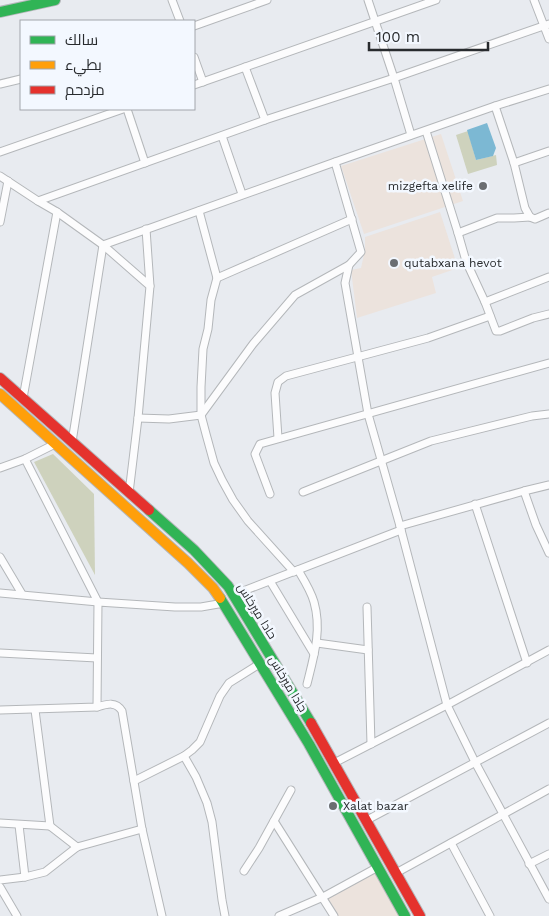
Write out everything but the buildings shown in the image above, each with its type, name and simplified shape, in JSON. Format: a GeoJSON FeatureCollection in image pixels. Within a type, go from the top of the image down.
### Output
{"type":"FeatureCollection","features":[{"type":"Feature","properties":{"kind":"main road"},"geometry":{"type":"LineString","coordinates":[[0,12],[55,0]]}},
{"type":"Feature","properties":{"kind":"main road","name":"حادا ميرخاس"},"geometry":{"type":"LineString","coordinates":[[0,378],[208,564],[228,586],[291,688],[420,916]]}},
{"type":"Feature","properties":{"kind":"main road","name":"جادا ميرخاس"},"geometry":{"type":"LineString","coordinates":[[2,400],[56,444],[197,571],[213,588],[262,663],[310,744],[405,916]]}},
{"type":"Feature","properties":{"kind":"street"},"geometry":{"type":"LineString","coordinates":[[172,0],[180,20]]}},
{"type":"Feature","properties":{"kind":"street"},"geometry":{"type":"LineString","coordinates":[[195,26],[267,0]]}},
{"type":"Feature","properties":{"kind":"street"},"geometry":{"type":"LineString","coordinates":[[368,0],[412,135]]}},
{"type":"Feature","properties":{"kind":"street"},"geometry":{"type":"LineString","coordinates":[[195,85],[436,0]]}},
{"type":"Feature","properties":{"kind":"street"},"geometry":{"type":"LineString","coordinates":[[534,0],[547,24],[549,39]]}},
{"type":"Feature","properties":{"kind":"street"},"geometry":{"type":"LineString","coordinates":[[38,201],[265,120],[394,78],[547,24]]}},
{"type":"Feature","properties":{"kind":"street"},"geometry":{"type":"LineString","coordinates":[[195,60],[203,82]]}},
{"type":"Feature","properties":{"kind":"street"},"geometry":{"type":"LineString","coordinates":[[245,67],[265,120]]}},
{"type":"Feature","properties":{"kind":"street"},"geometry":{"type":"LineString","coordinates":[[0,84],[20,79]]}},
{"type":"Feature","properties":{"kind":"street"},"geometry":{"type":"LineString","coordinates":[[103,245],[242,194],[549,88]]}},
{"type":"Feature","properties":{"kind":"street"},"geometry":{"type":"LineString","coordinates":[[496,106],[514,163],[525,208],[530,217]]}},
{"type":"Feature","properties":{"kind":"street"},"geometry":{"type":"LineString","coordinates":[[0,152],[120,110]]}},
{"type":"Feature","properties":{"kind":"street"},"geometry":{"type":"LineString","coordinates":[[127,110],[145,163]]}},
{"type":"Feature","properties":{"kind":"street"},"geometry":{"type":"LineString","coordinates":[[426,130],[466,261],[496,331],[549,314]]}},
{"type":"Feature","properties":{"kind":"street"},"geometry":{"type":"LineString","coordinates":[[222,136],[242,194]]}},
{"type":"Feature","properties":{"kind":"street"},"geometry":{"type":"LineString","coordinates":[[514,163],[549,151]]}},
{"type":"Feature","properties":{"kind":"street"},"geometry":{"type":"LineString","coordinates":[[138,418],[169,419],[201,415],[252,344],[295,295],[349,265],[361,252],[335,162]]}},
{"type":"Feature","properties":{"kind":"street"},"geometry":{"type":"LineString","coordinates":[[0,176],[57,212],[103,245],[150,286]]}},
{"type":"Feature","properties":{"kind":"street"},"geometry":{"type":"LineString","coordinates":[[0,222],[8,181]]}},
{"type":"Feature","properties":{"kind":"street"},"geometry":{"type":"LineString","coordinates":[[199,211],[216,278],[203,349],[201,415],[214,463],[233,500],[248,521],[296,571],[308,587],[315,608],[318,629],[317,643],[307,684]]}},
{"type":"Feature","properties":{"kind":"street"},"geometry":{"type":"LineString","coordinates":[[23,398],[57,212]]}},
{"type":"Feature","properties":{"kind":"street"},"geometry":{"type":"LineString","coordinates":[[458,233],[497,218],[530,217],[535,219],[549,213]]}},
{"type":"Feature","properties":{"kind":"street"},"geometry":{"type":"LineString","coordinates":[[216,278],[352,218]]}},
{"type":"Feature","properties":{"kind":"street"},"geometry":{"type":"LineString","coordinates":[[129,493],[150,286],[146,229]]}},
{"type":"Feature","properties":{"kind":"street"},"geometry":{"type":"LineString","coordinates":[[72,442],[103,245]]}},
{"type":"Feature","properties":{"kind":"street"},"geometry":{"type":"LineString","coordinates":[[349,265],[344,283],[368,414],[401,528],[447,705],[474,762],[549,899]]}},
{"type":"Feature","properties":{"kind":"street"},"geometry":{"type":"LineString","coordinates":[[485,302],[549,277]]}},
{"type":"Feature","properties":{"kind":"street"},"geometry":{"type":"LineString","coordinates":[[278,438],[275,393],[278,382],[286,376],[428,338],[490,316]]}},
{"type":"Feature","properties":{"kind":"street"},"geometry":{"type":"LineString","coordinates":[[270,494],[255,454],[260,444],[549,363]]}},
{"type":"Feature","properties":{"kind":"street"},"geometry":{"type":"LineString","coordinates":[[303,492],[431,441],[532,416],[549,414]]}},
{"type":"Feature","properties":{"kind":"street"},"geometry":{"type":"LineString","coordinates":[[0,468],[56,444]]}},
{"type":"Feature","properties":{"kind":"street"},"geometry":{"type":"LineString","coordinates":[[24,459],[98,602],[97,707]]}},
{"type":"Feature","properties":{"kind":"street"},"geometry":{"type":"LineString","coordinates":[[233,595],[401,528],[475,504],[549,485]]}},
{"type":"Feature","properties":{"kind":"street"},"geometry":{"type":"LineString","coordinates":[[524,491],[536,525],[549,553]]}},
{"type":"Feature","properties":{"kind":"street"},"geometry":{"type":"LineString","coordinates":[[475,504],[527,663]]}},
{"type":"Feature","properties":{"kind":"street"},"geometry":{"type":"LineString","coordinates":[[0,557],[22,594]]}},
{"type":"Feature","properties":{"kind":"street"},"geometry":{"type":"LineString","coordinates":[[270,581],[314,654]]}},
{"type":"Feature","properties":{"kind":"street"},"geometry":{"type":"LineString","coordinates":[[0,593],[175,607],[201,607],[224,603]]}},
{"type":"Feature","properties":{"kind":"street"},"geometry":{"type":"LineString","coordinates":[[367,607],[371,744]]}},
{"type":"Feature","properties":{"kind":"street"},"geometry":{"type":"LineString","coordinates":[[317,643],[368,650]]}},
{"type":"Feature","properties":{"kind":"street"},"geometry":{"type":"LineString","coordinates":[[334,763],[549,650]]}},
{"type":"Feature","properties":{"kind":"street"},"geometry":{"type":"LineString","coordinates":[[0,653],[97,658]]}},
{"type":"Feature","properties":{"kind":"street"},"geometry":{"type":"LineString","coordinates":[[134,781],[184,756],[200,742],[220,696],[229,683],[262,663]]}},
{"type":"Feature","properties":{"kind":"street"},"geometry":{"type":"LineString","coordinates":[[0,710],[97,707],[110,704],[120,708],[142,829],[162,916]]}},
{"type":"Feature","properties":{"kind":"street"},"geometry":{"type":"LineString","coordinates":[[35,710],[50,826]]}},
{"type":"Feature","properties":{"kind":"street"},"geometry":{"type":"LineString","coordinates":[[366,820],[549,723]]}},
{"type":"Feature","properties":{"kind":"street"},"geometry":{"type":"LineString","coordinates":[[184,756],[196,777],[207,803],[212,822],[225,916]]}},
{"type":"Feature","properties":{"kind":"street"},"geometry":{"type":"LineString","coordinates":[[396,873],[549,789]]}},
{"type":"Feature","properties":{"kind":"street"},"geometry":{"type":"LineString","coordinates":[[244,871],[291,790]]}},
{"type":"Feature","properties":{"kind":"street"},"geometry":{"type":"LineString","coordinates":[[274,821],[334,916]]}},
{"type":"Feature","properties":{"kind":"street"},"geometry":{"type":"LineString","coordinates":[[0,822],[50,826],[77,847]]}},
{"type":"Feature","properties":{"kind":"street"},"geometry":{"type":"LineString","coordinates":[[19,824],[25,877]]}},
{"type":"Feature","properties":{"kind":"street"},"geometry":{"type":"LineString","coordinates":[[0,880],[45,872],[77,847],[142,829]]}},
{"type":"Feature","properties":{"kind":"street"},"geometry":{"type":"LineString","coordinates":[[451,843],[490,916]]}},
{"type":"Feature","properties":{"kind":"street"},"geometry":{"type":"LineString","coordinates":[[529,864],[549,854]]}},
{"type":"Feature","properties":{"kind":"street"},"geometry":{"type":"LineString","coordinates":[[279,916],[322,897],[378,866]]}},
{"type":"Feature","properties":{"kind":"street"},"geometry":{"type":"LineString","coordinates":[[0,887],[17,916]]}},
{"type":"Feature","properties":{"kind":"shaded area"},"geometry":{"type":"Polygon","coordinates":[[[441,134],[463,201],[364,234],[341,166],[441,134]]]}},
{"type":"Feature","properties":{"kind":"shaded area"},"geometry":{"type":"Polygon","coordinates":[[[440,212],[458,268],[432,277],[436,293],[357,318],[351,270],[361,268],[365,250],[365,237],[440,212]]]}},
{"type":"Feature","properties":{"kind":"shaded area"},"geometry":{"type":"Polygon","coordinates":[[[374,871],[399,916],[338,916],[327,897],[374,871]]]}},
{"type":"Feature","properties":{"kind":"green space"},"geometry":{"type":"Polygon","coordinates":[[[468,131],[476,160],[496,155],[497,165],[468,174],[456,135],[468,131]]]}},
{"type":"Feature","properties":{"kind":"green space"},"geometry":{"type":"Polygon","coordinates":[[[53,454],[94,494],[95,575],[34,462],[53,454]]]}},
{"type":"Feature","properties":{"kind":"water"},"geometry":{"type":"Polygon","coordinates":[[[487,123],[496,148],[493,156],[476,160],[467,130],[487,123]]]}},
{"type":"Feature","properties":{"kind":"traffic: fast"},"geometry":{"type":"LineString","coordinates":[[0,12],[55,0]]}},
{"type":"Feature","properties":{"kind":"traffic: fast"},"geometry":{"type":"LineString","coordinates":[[149,510],[194,550],[228,586],[311,723]]}},
{"type":"Feature","properties":{"kind":"traffic: fast"},"geometry":{"type":"LineString","coordinates":[[220,598],[309,744],[405,916]]}},
{"type":"Feature","properties":{"kind":"traffic: slow"},"geometry":{"type":"LineString","coordinates":[[0,394],[188,563],[213,588],[220,598]]}},
{"type":"Feature","properties":{"kind":"traffic: jam"},"geometry":{"type":"LineString","coordinates":[[0,378],[149,510]]}},
{"type":"Feature","properties":{"kind":"traffic: jam"},"geometry":{"type":"LineString","coordinates":[[311,723],[420,916]]}},
{"type":"Feature","properties":{"kind":"place","name":"mizgefta xelife"},"geometry":{"type":"Point","coordinates":[483,186]}},
{"type":"Feature","properties":{"kind":"place","name":"qutabxana hevot"},"geometry":{"type":"Point","coordinates":[394,263]}},
{"type":"Feature","properties":{"kind":"place","name":"Xalat bazar"},"geometry":{"type":"Point","coordinates":[333,806]}}]}
